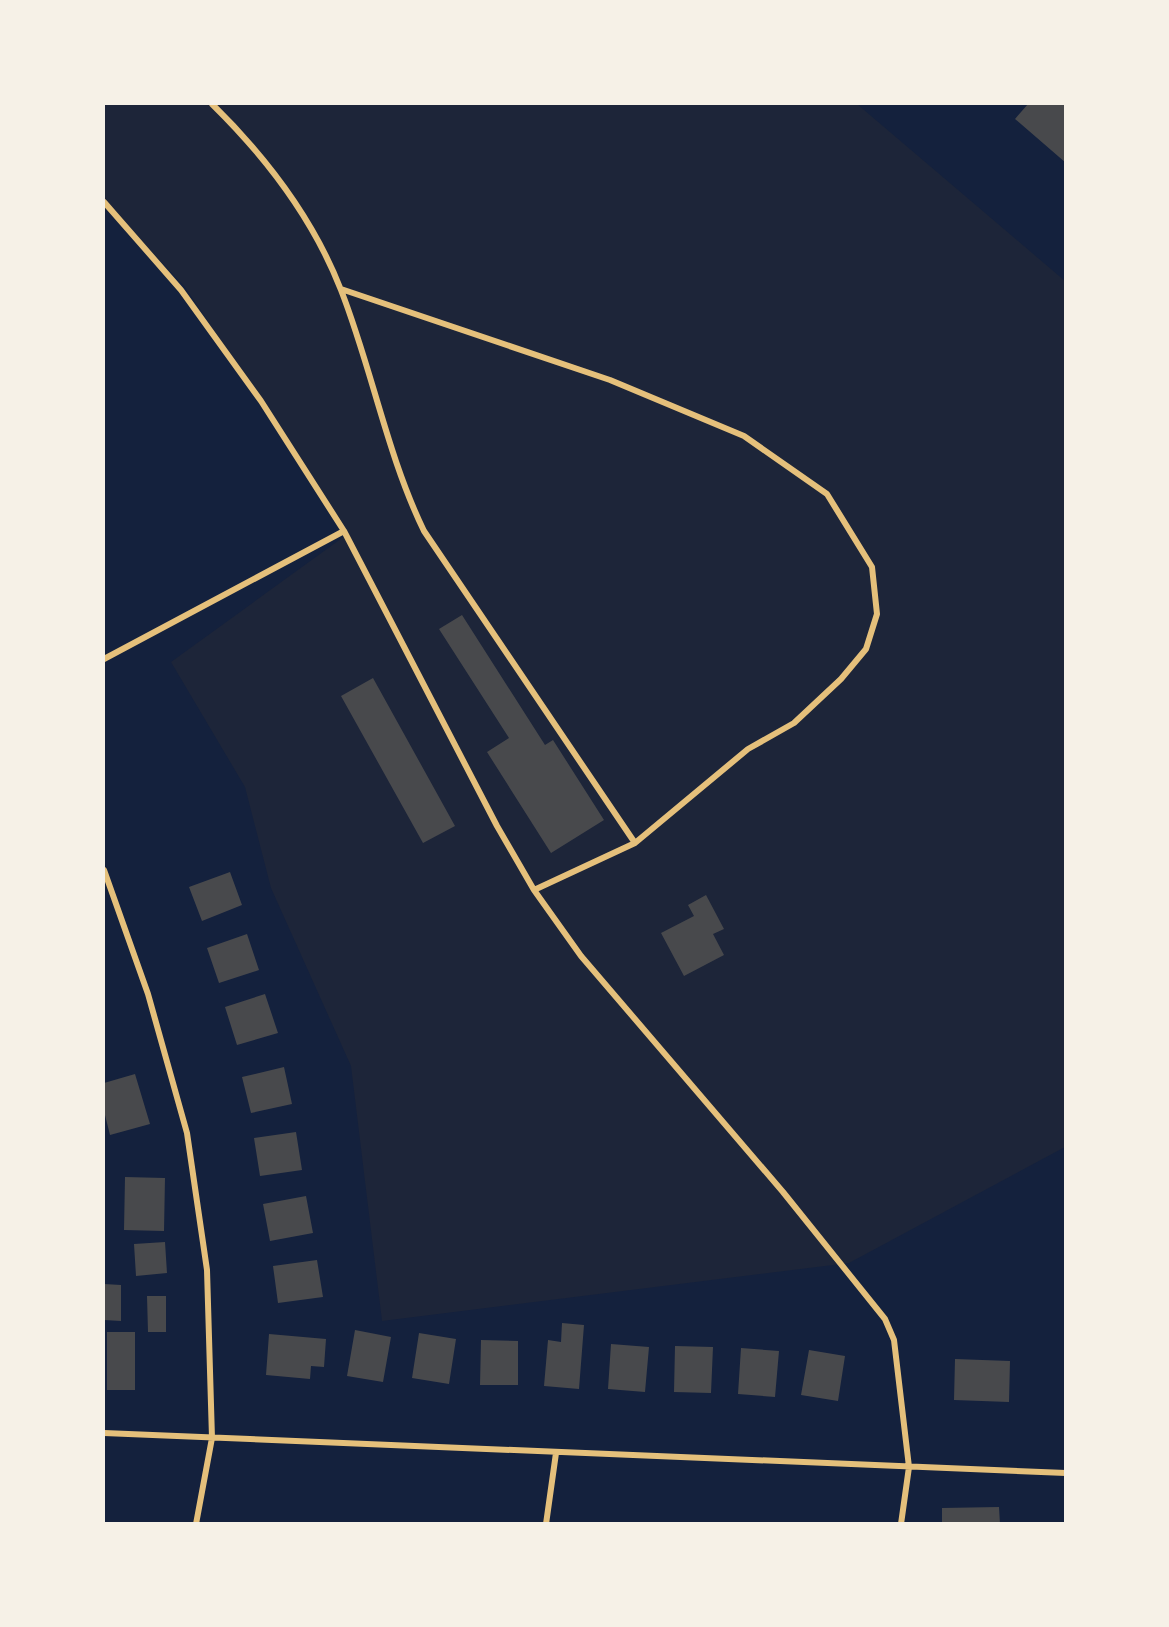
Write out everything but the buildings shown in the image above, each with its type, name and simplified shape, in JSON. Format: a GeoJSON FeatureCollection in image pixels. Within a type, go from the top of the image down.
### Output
{"type":"FeatureCollection","features":[{"type":"Feature","properties":{"kind":"street"},"geometry":{"type":"LineString","coordinates":[[212,104],[251,142],[300,207],[341,289],[408,497],[424,531],[635,843]]}},
{"type":"Feature","properties":{"kind":"street"},"geometry":{"type":"LineString","coordinates":[[104,202],[181,290],[261,401],[344,531],[497,826],[534,890],[580,956],[783,1192],[885,1319],[894,1340],[909,1467],[901,1524]]}},
{"type":"Feature","properties":{"kind":"street"},"geometry":{"type":"LineString","coordinates":[[341,289],[610,380],[744,436],[827,494],[872,567],[877,614],[866,649],[841,679],[794,723],[748,749],[635,843],[534,890]]}},
{"type":"Feature","properties":{"kind":"street"},"geometry":{"type":"LineString","coordinates":[[104,659],[344,531]]}},
{"type":"Feature","properties":{"kind":"street"},"geometry":{"type":"LineString","coordinates":[[104,870],[148,994],[187,1132],[207,1270],[212,1438],[196,1524]]}},
{"type":"Feature","properties":{"kind":"street"},"geometry":{"type":"LineString","coordinates":[[104,1433],[1065,1473]]}},
{"type":"Feature","properties":{"kind":"street"},"geometry":{"type":"LineString","coordinates":[[546,1524],[556,1453]]}},
{"type":"Feature","properties":{"kind":"shaded area"},"geometry":{"type":"Polygon","coordinates":[[[104,104],[857,104],[1065,281],[1065,1147],[849,1263],[382,1321],[351,1066],[271,888],[245,787],[171,662],[349,533],[185,287],[104,201],[104,104]]]}}]}
